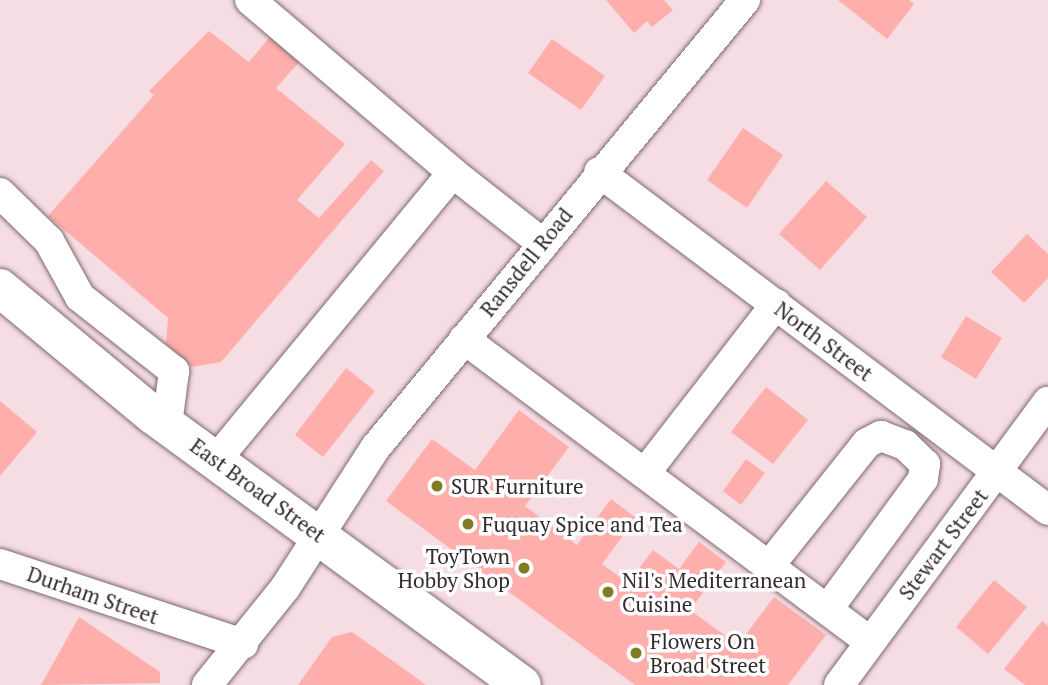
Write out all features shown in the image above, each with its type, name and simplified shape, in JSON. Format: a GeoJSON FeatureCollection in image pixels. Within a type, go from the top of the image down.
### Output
{"type":"FeatureCollection","features":[{"type":"Feature","properties":{"kind":"main road","name":"East Broad Street"},"geometry":{"type":"LineString","coordinates":[[0,288],[167,425],[320,534],[522,685]]}},
{"type":"Feature","properties":{"kind":"street"},"geometry":{"type":"LineString","coordinates":[[250,0],[453,173],[542,243]]}},
{"type":"Feature","properties":{"kind":"street","name":"Ransdell Road"},"geometry":{"type":"LineString","coordinates":[[207,685],[243,644],[320,534],[376,447],[599,172],[745,0]]}},
{"type":"Feature","properties":{"kind":"street","name":"North Street"},"geometry":{"type":"LineString","coordinates":[[599,172],[1048,510]]}},
{"type":"Feature","properties":{"kind":"street"},"geometry":{"type":"LineString","coordinates":[[216,460],[453,173]]}},
{"type":"Feature","properties":{"kind":"street"},"geometry":{"type":"LineString","coordinates":[[0,193],[49,241],[80,297],[174,371],[167,425]]}},
{"type":"Feature","properties":{"kind":"street"},"geometry":{"type":"LineString","coordinates":[[48,330],[80,297]]}},
{"type":"Feature","properties":{"kind":"street"},"geometry":{"type":"LineString","coordinates":[[645,473],[776,304]]}},
{"type":"Feature","properties":{"kind":"street"},"geometry":{"type":"LineString","coordinates":[[464,339],[869,642]]}},
{"type":"Feature","properties":{"kind":"street","name":"Stewart Street"},"geometry":{"type":"LineString","coordinates":[[839,685],[1048,402]]}},
{"type":"Feature","properties":{"kind":"street"},"geometry":{"type":"LineString","coordinates":[[769,565],[867,443],[881,436],[907,403]]}},
{"type":"Feature","properties":{"kind":"street"},"geometry":{"type":"LineString","coordinates":[[827,610],[923,479],[925,464],[905,445],[881,436]]}},
{"type":"Feature","properties":{"kind":"street","name":"Durham Street"},"geometry":{"type":"LineString","coordinates":[[0,564],[243,644]]}},
{"type":"Feature","properties":{"kind":"building"},"geometry":{"type":"Polygon","coordinates":[[[606,0],[664,0],[673,10],[652,27],[647,21],[634,33],[606,0]]]}},
{"type":"Feature","properties":{"kind":"building"},"geometry":{"type":"Polygon","coordinates":[[[838,0],[909,0],[914,4],[887,39],[838,0]]]}},
{"type":"Feature","properties":{"kind":"building"},"geometry":{"type":"Polygon","coordinates":[[[209,31],[249,62],[273,33],[303,58],[276,88],[345,144],[297,200],[319,218],[371,160],[384,171],[221,362],[192,367],[166,344],[168,318],[48,216],[154,95],[149,91],[209,31]]]}},
{"type":"Feature","properties":{"kind":"building"},"geometry":{"type":"Polygon","coordinates":[[[552,39],[605,76],[581,110],[528,73],[552,39]]]}},
{"type":"Feature","properties":{"kind":"building"},"geometry":{"type":"Polygon","coordinates":[[[743,128],[783,155],[747,208],[707,180],[743,128]]]}},
{"type":"Feature","properties":{"kind":"building"},"geometry":{"type":"Polygon","coordinates":[[[826,181],[867,217],[820,270],[779,234],[826,181]]]}},
{"type":"Feature","properties":{"kind":"building"},"geometry":{"type":"Polygon","coordinates":[[[1027,234],[1048,254],[1048,278],[1024,303],[991,272],[1027,234]]]}},
{"type":"Feature","properties":{"kind":"building"},"geometry":{"type":"Polygon","coordinates":[[[966,316],[1002,338],[976,379],[941,357],[966,316]]]}},
{"type":"Feature","properties":{"kind":"building"},"geometry":{"type":"Polygon","coordinates":[[[346,368],[375,391],[323,457],[295,435],[346,368]]]}},
{"type":"Feature","properties":{"kind":"building"},"geometry":{"type":"Polygon","coordinates":[[[766,387],[808,420],[773,464],[731,432],[766,387]]]}},
{"type":"Feature","properties":{"kind":"building"},"geometry":{"type":"Polygon","coordinates":[[[0,401],[37,432],[0,476],[0,401]]]}},
{"type":"Feature","properties":{"kind":"building"},"geometry":{"type":"Polygon","coordinates":[[[519,410],[569,447],[525,506],[577,545],[611,499],[636,518],[602,564],[628,583],[653,550],[679,569],[699,542],[726,562],[690,610],[738,645],[774,597],[826,635],[788,685],[635,685],[386,501],[432,439],[475,470],[519,410]]]}},
{"type":"Feature","properties":{"kind":"building"},"geometry":{"type":"Polygon","coordinates":[[[746,459],[765,473],[741,505],[723,491],[746,459]]]}},
{"type":"Feature","properties":{"kind":"building"},"geometry":{"type":"Polygon","coordinates":[[[994,580],[1027,607],[988,654],[956,627],[994,580]]]}},
{"type":"Feature","properties":{"kind":"building"},"geometry":{"type":"Polygon","coordinates":[[[79,617],[160,672],[160,683],[41,685],[79,617]]]}},
{"type":"Feature","properties":{"kind":"building"},"geometry":{"type":"Polygon","coordinates":[[[1042,621],[1048,626],[1048,685],[1025,685],[1004,669],[1042,621]]]}},
{"type":"Feature","properties":{"kind":"building"},"geometry":{"type":"Polygon","coordinates":[[[352,632],[426,685],[298,685],[332,637],[352,632]]]}},
{"type":"Feature","properties":{"kind":"place","name":"SUR Furniture"},"geometry":{"type":"Point","coordinates":[437,486]}},
{"type":"Feature","properties":{"kind":"place","name":"Fuquay Spice and Tea"},"geometry":{"type":"Point","coordinates":[468,524]}},
{"type":"Feature","properties":{"kind":"place","name":"ToyTown Hobby Shop"},"geometry":{"type":"Point","coordinates":[524,568]}},
{"type":"Feature","properties":{"kind":"place","name":"Nil's Mediterranean Cuisine"},"geometry":{"type":"Point","coordinates":[608,592]}},
{"type":"Feature","properties":{"kind":"place","name":"Flowers On Broad Street"},"geometry":{"type":"Point","coordinates":[636,653]}}]}
